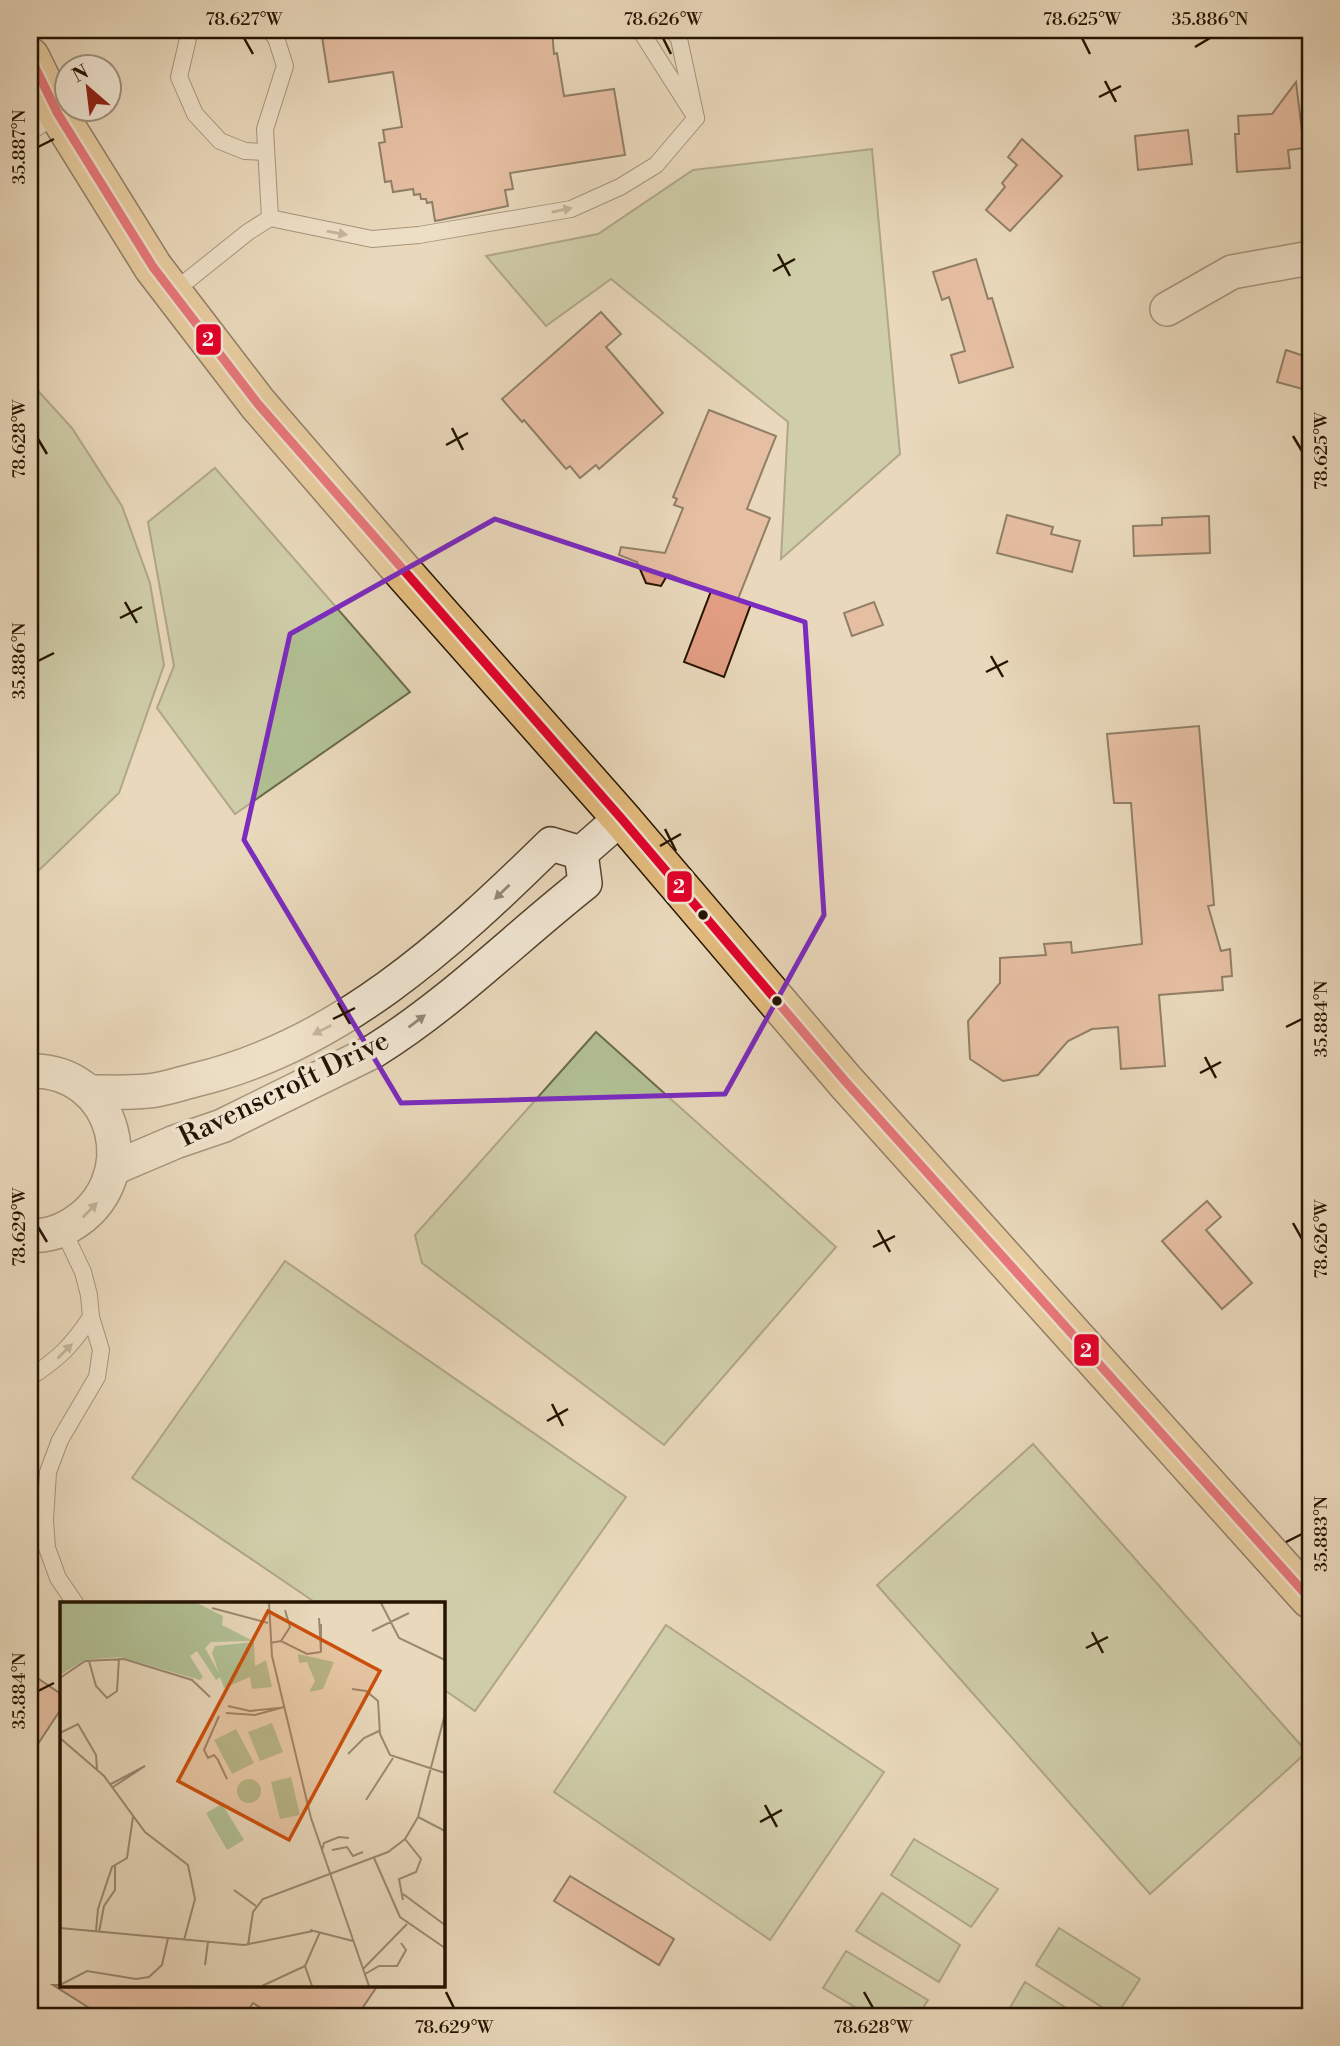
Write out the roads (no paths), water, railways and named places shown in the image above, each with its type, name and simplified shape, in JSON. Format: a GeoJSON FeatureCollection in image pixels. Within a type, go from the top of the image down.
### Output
{"type":"FeatureCollection","features":[{"type":"Feature","properties":{"kind":"main road"},"geometry":{"type":"LineString","coordinates":[[30,57],[44,123],[258,404],[413,584],[621,818],[845,1081],[1310,1599]]}},
{"type":"Feature","properties":{"kind":"street"},"geometry":{"type":"LineString","coordinates":[[1167,309],[1232,272],[1310,258]]}},
{"type":"Feature","properties":{"kind":"street"},"geometry":{"type":"LineString","coordinates":[[581,853],[621,818]]}},
{"type":"Feature","properties":{"kind":"street","name":"Ravenscroft Drive"},"geometry":{"type":"LineString","coordinates":[[89,1092],[148,1091],[237,1069],[326,1029],[397,982],[467,925],[551,844],[581,853],[585,883],[440,1004],[374,1051],[222,1126],[175,1142],[114,1168]]}},
{"type":"Feature","properties":{"kind":"street"},"geometry":{"type":"LineString","coordinates":[[237,1069],[253,1110]]}},
{"type":"Feature","properties":{"kind":"street"},"geometry":{"type":"LineString","coordinates":[[30,1071],[44,1070],[68,1078],[89,1092],[106,1114],[114,1140],[114,1168],[104,1194],[87,1216],[63,1230],[30,1235]]}},
{"type":"Feature","properties":{"kind":"lane"},"geometry":{"type":"LineString","coordinates":[[190,30],[179,77],[195,114],[220,141],[244,150],[266,152]]}},
{"type":"Feature","properties":{"kind":"lane"},"geometry":{"type":"LineString","coordinates":[[269,30],[276,38],[285,66],[265,129],[271,218]]}},
{"type":"Feature","properties":{"kind":"lane"},"geometry":{"type":"LineString","coordinates":[[675,32],[679,39],[696,118],[644,36],[675,32]]}},
{"type":"Feature","properties":{"kind":"lane"},"geometry":{"type":"LineString","coordinates":[[173,292],[248,232],[271,218],[372,239],[419,235],[571,209],[621,187],[656,165],[696,118]]}},
{"type":"Feature","properties":{"kind":"lane"},"geometry":{"type":"LineString","coordinates":[[63,1230],[83,1272],[91,1317],[101,1350],[97,1377],[60,1440],[48,1472],[45,1520],[47,1548],[58,1578],[74,1602]]}},
{"type":"Feature","properties":{"kind":"lane"},"geometry":{"type":"LineString","coordinates":[[30,1377],[61,1357],[91,1317]]}}]}
